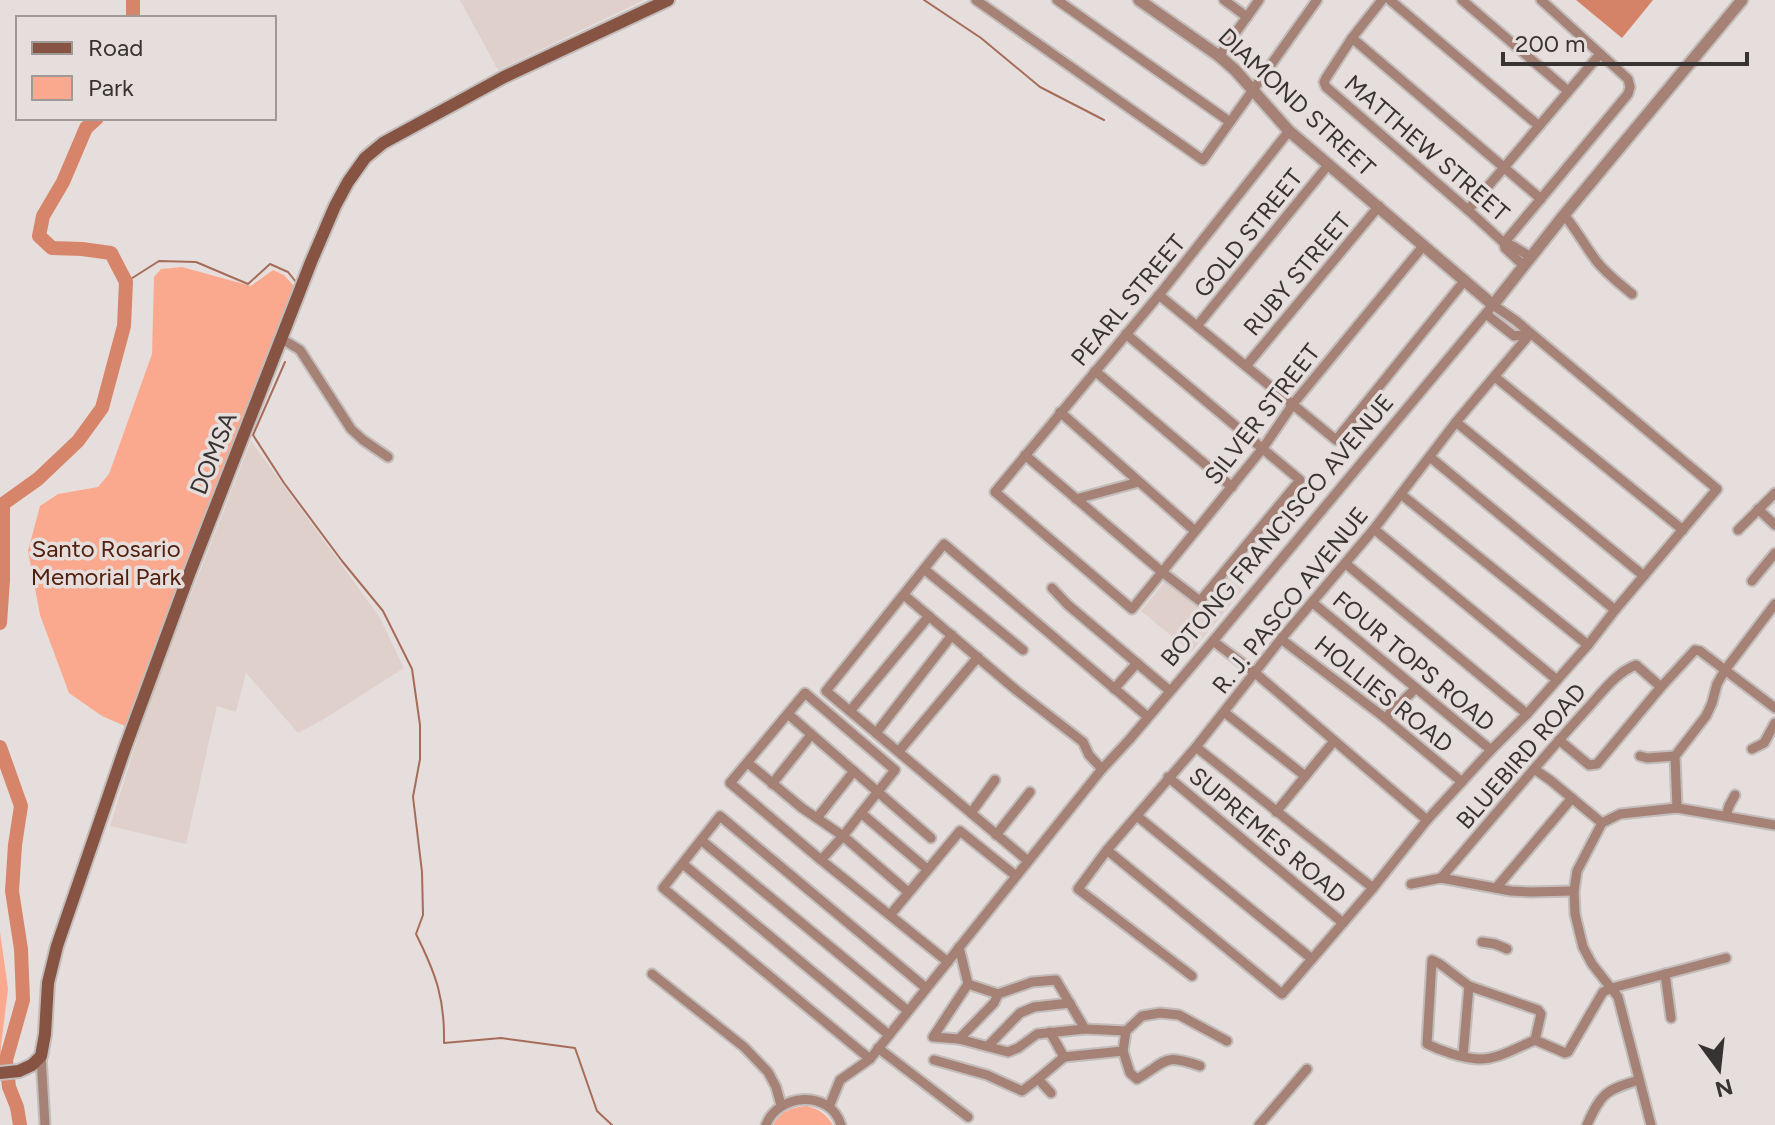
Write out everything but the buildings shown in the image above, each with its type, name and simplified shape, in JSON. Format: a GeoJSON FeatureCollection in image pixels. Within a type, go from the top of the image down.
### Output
{"type":"FeatureCollection","features":[{"type":"Feature","properties":{"kind":"main road","name":"DOMSA"},"geometry":{"type":"LineString","coordinates":[[41,1056],[48,983],[57,946],[145,693],[311,262],[348,182],[365,158],[383,143],[504,77],[668,0]]}},
{"type":"Feature","properties":{"kind":"main road"},"geometry":{"type":"LineString","coordinates":[[0,1073],[19,1071],[41,1056]]}},
{"type":"Feature","properties":{"kind":"street"},"geometry":{"type":"LineString","coordinates":[[976,0],[1203,160],[1317,0]]}},
{"type":"Feature","properties":{"kind":"street"},"geometry":{"type":"LineString","coordinates":[[1057,0],[1230,122]]}},
{"type":"Feature","properties":{"kind":"street","name":"DIAMOND STREET"},"geometry":{"type":"LineString","coordinates":[[1139,0],[1235,70],[1289,131],[1465,280],[1490,309]]}},
{"type":"Feature","properties":{"kind":"street"},"geometry":{"type":"LineString","coordinates":[[1224,0],[1247,17]]}},
{"type":"Feature","properties":{"kind":"street"},"geometry":{"type":"LineString","coordinates":[[1219,56],[1259,0]]}},
{"type":"Feature","properties":{"kind":"street"},"geometry":{"type":"LineString","coordinates":[[1382,0],[1352,38],[1541,199]]}},
{"type":"Feature","properties":{"kind":"street"},"geometry":{"type":"LineString","coordinates":[[1390,0],[1539,126]]}},
{"type":"Feature","properties":{"kind":"street"},"geometry":{"type":"LineString","coordinates":[[1462,0],[1568,91]]}},
{"type":"Feature","properties":{"kind":"street"},"geometry":{"type":"LineString","coordinates":[[1504,243],[1628,94],[1630,87],[1628,79],[1541,0]]}},
{"type":"Feature","properties":{"kind":"street","name":"BOTONG FRANCISCO AVENUE"},"geometry":{"type":"LineString","coordinates":[[829,1107],[840,1080],[870,1059],[1102,769],[1490,309],[1742,0]]}},
{"type":"Feature","properties":{"kind":"street","name":"MATTHEW STREET"},"geometry":{"type":"LineString","coordinates":[[1352,38],[1324,82],[1326,87],[1468,210],[1504,243],[1505,248],[1528,262]]}},
{"type":"Feature","properties":{"kind":"street"},"geometry":{"type":"LineString","coordinates":[[1468,210],[1600,54]]}},
{"type":"Feature","properties":{"kind":"street","name":"PEARL STREET"},"geometry":{"type":"LineString","coordinates":[[1132,609],[995,492],[1159,295],[1289,131]]}},
{"type":"Feature","properties":{"kind":"street","name":"GOLD STREET"},"geometry":{"type":"LineString","coordinates":[[1197,326],[1329,164]]}},
{"type":"Feature","properties":{"kind":"street","name":"RUBY STREET"},"geometry":{"type":"LineString","coordinates":[[1246,366],[1379,206]]}},
{"type":"Feature","properties":{"kind":"street"},"geometry":{"type":"LineString","coordinates":[[1564,215],[1597,262],[1632,294]]}},
{"type":"Feature","properties":{"kind":"street","name":"SILVER STREET"},"geometry":{"type":"LineString","coordinates":[[1132,609],[1263,448],[1293,404],[1424,245]]}},
{"type":"Feature","properties":{"kind":"street"},"geometry":{"type":"LineString","coordinates":[[1159,295],[1336,440],[1465,280]]}},
{"type":"Feature","properties":{"kind":"street"},"geometry":{"type":"LineString","coordinates":[[1107,850],[1282,994],[1427,820],[1588,645],[1717,489],[1515,320],[1490,309]]}},
{"type":"Feature","properties":{"kind":"street"},"geometry":{"type":"LineString","coordinates":[[1025,455],[1200,601],[1300,480],[1126,334]]}},
{"type":"Feature","properties":{"kind":"street","name":"R. J. PASCO AVENUE"},"geometry":{"type":"LineString","coordinates":[[1192,976],[1078,889],[1107,850],[1346,564],[1456,422],[1530,334]]}},
{"type":"Feature","properties":{"kind":"street"},"geometry":{"type":"LineString","coordinates":[[282,339],[300,350],[351,429],[388,457]]}},
{"type":"Feature","properties":{"kind":"street"},"geometry":{"type":"LineString","coordinates":[[1095,371],[1232,487]]}},
{"type":"Feature","properties":{"kind":"street"},"geometry":{"type":"LineString","coordinates":[[1495,377],[1683,530]]}},
{"type":"Feature","properties":{"kind":"street"},"geometry":{"type":"LineString","coordinates":[[1060,412],[1195,531]]}},
{"type":"Feature","properties":{"kind":"street"},"geometry":{"type":"LineString","coordinates":[[1456,422],[1644,576]]}},
{"type":"Feature","properties":{"kind":"street"},"geometry":{"type":"LineString","coordinates":[[1430,457],[1615,610]]}},
{"type":"Feature","properties":{"kind":"street"},"geometry":{"type":"LineString","coordinates":[[1076,499],[1139,482]]}},
{"type":"Feature","properties":{"kind":"street"},"geometry":{"type":"LineString","coordinates":[[1738,530],[1775,493]]}},
{"type":"Feature","properties":{"kind":"street"},"geometry":{"type":"LineString","coordinates":[[1402,495],[1588,645]]}},
{"type":"Feature","properties":{"kind":"street"},"geometry":{"type":"LineString","coordinates":[[1758,509],[1775,525]]}},
{"type":"Feature","properties":{"kind":"street"},"geometry":{"type":"LineString","coordinates":[[1374,529],[1557,680]]}},
{"type":"Feature","properties":{"kind":"street"},"geometry":{"type":"LineString","coordinates":[[1028,861],[826,691],[944,544],[1148,717]]}},
{"type":"Feature","properties":{"kind":"street"},"geometry":{"type":"LineString","coordinates":[[1752,581],[1775,553]]}},
{"type":"Feature","properties":{"kind":"street"},"geometry":{"type":"LineString","coordinates":[[1346,564],[1527,714]]}},
{"type":"Feature","properties":{"kind":"street"},"geometry":{"type":"LineString","coordinates":[[924,569],[1023,650]]}},
{"type":"Feature","properties":{"kind":"street"},"geometry":{"type":"LineString","coordinates":[[1052,588],[1170,691]]}},
{"type":"Feature","properties":{"kind":"street"},"geometry":{"type":"LineString","coordinates":[[904,595],[1083,742],[1089,755],[1102,769]]}},
{"type":"Feature","properties":{"kind":"street","name":"FOUR TOPS ROAD"},"geometry":{"type":"LineString","coordinates":[[1313,603],[1491,750]]}},
{"type":"Feature","properties":{"kind":"street"},"geometry":{"type":"LineString","coordinates":[[1677,808],[1675,756],[1706,716],[1725,670],[1775,604]]}},
{"type":"Feature","properties":{"kind":"street"},"geometry":{"type":"LineString","coordinates":[[850,711],[929,616]]}},
{"type":"Feature","properties":{"kind":"street"},"geometry":{"type":"LineString","coordinates":[[876,733],[952,635]]}},
{"type":"Feature","properties":{"kind":"street","name":"HOLLIES ROAD"},"geometry":{"type":"LineString","coordinates":[[1281,639],[1385,718],[1462,782]]}},
{"type":"Feature","properties":{"kind":"street"},"geometry":{"type":"LineString","coordinates":[[1213,641],[1254,672],[1427,820]]}},
{"type":"Feature","properties":{"kind":"street"},"geometry":{"type":"LineString","coordinates":[[1559,740],[1589,765],[1597,764],[1695,650],[1775,708]]}},
{"type":"Feature","properties":{"kind":"street"},"geometry":{"type":"LineString","coordinates":[[899,751],[978,657]]}},
{"type":"Feature","properties":{"kind":"street"},"geometry":{"type":"LineString","coordinates":[[1114,689],[1137,663]]}},
{"type":"Feature","properties":{"kind":"street","name":"BLUEBIRD ROAD"},"geometry":{"type":"LineString","coordinates":[[1441,878],[1559,740],[1617,678],[1636,665],[1661,687]]}},
{"type":"Feature","properties":{"kind":"street"},"geometry":{"type":"LineString","coordinates":[[1385,718],[1416,688]]}},
{"type":"Feature","properties":{"kind":"street"},"geometry":{"type":"LineString","coordinates":[[821,860],[895,770],[805,693],[730,783],[821,860],[948,962]]}},
{"type":"Feature","properties":{"kind":"street"},"geometry":{"type":"LineString","coordinates":[[1224,712],[1305,776]]}},
{"type":"Feature","properties":{"kind":"street"},"geometry":{"type":"LineString","coordinates":[[788,714],[931,838]]}},
{"type":"Feature","properties":{"kind":"street"},"geometry":{"type":"LineString","coordinates":[[1752,749],[1764,743],[1775,723]]}},
{"type":"Feature","properties":{"kind":"street"},"geometry":{"type":"LineString","coordinates":[[772,784],[811,735]]}},
{"type":"Feature","properties":{"kind":"street"},"geometry":{"type":"LineString","coordinates":[[1276,812],[1334,741]]}},
{"type":"Feature","properties":{"kind":"street"},"geometry":{"type":"LineString","coordinates":[[1196,747],[1373,888]]}},
{"type":"Feature","properties":{"kind":"street"},"geometry":{"type":"LineString","coordinates":[[1640,756],[1675,756]]}},
{"type":"Feature","properties":{"kind":"street"},"geometry":{"type":"LineString","coordinates":[[748,763],[843,836],[908,892]]}},
{"type":"Feature","properties":{"kind":"street"},"geometry":{"type":"LineString","coordinates":[[1534,769],[1602,823]]}},
{"type":"Feature","properties":{"kind":"street"},"geometry":{"type":"LineString","coordinates":[[817,818],[854,771]]}},
{"type":"Feature","properties":{"kind":"street","name":"SUPREMES ROAD"},"geometry":{"type":"LineString","coordinates":[[1168,777],[1343,923]]}},
{"type":"Feature","properties":{"kind":"street"},"geometry":{"type":"LineString","coordinates":[[971,813],[995,780]]}},
{"type":"Feature","properties":{"kind":"street"},"geometry":{"type":"LineString","coordinates":[[996,835],[1030,792]]}},
{"type":"Feature","properties":{"kind":"street"},"geometry":{"type":"LineString","coordinates":[[1726,816],[1735,795]]}},
{"type":"Feature","properties":{"kind":"street"},"geometry":{"type":"LineString","coordinates":[[1496,888],[1572,798]]}},
{"type":"Feature","properties":{"kind":"street"},"geometry":{"type":"LineString","coordinates":[[1651,1125],[1618,997],[1583,947],[1575,914],[1577,871],[1602,823],[1620,814],[1677,808],[1775,825]]}},
{"type":"Feature","properties":{"kind":"street"},"geometry":{"type":"LineString","coordinates":[[861,813],[927,869]]}},
{"type":"Feature","properties":{"kind":"street"},"geometry":{"type":"LineString","coordinates":[[870,1059],[663,888],[720,816],[926,988]]}},
{"type":"Feature","properties":{"kind":"street"},"geometry":{"type":"LineString","coordinates":[[1137,816],[1312,959]]}},
{"type":"Feature","properties":{"kind":"street"},"geometry":{"type":"LineString","coordinates":[[891,914],[960,831],[1016,876]]}},
{"type":"Feature","properties":{"kind":"street"},"geometry":{"type":"LineString","coordinates":[[701,840],[908,1011]]}},
{"type":"Feature","properties":{"kind":"street"},"geometry":{"type":"LineString","coordinates":[[683,864],[889,1035]]}},
{"type":"Feature","properties":{"kind":"street"},"geometry":{"type":"LineString","coordinates":[[1411,884],[1441,878],[1531,892],[1574,891]]}},
{"type":"Feature","properties":{"kind":"street"},"geometry":{"type":"LineString","coordinates":[[1482,942],[1507,949]]}},
{"type":"Feature","properties":{"kind":"street"},"geometry":{"type":"LineString","coordinates":[[959,947],[968,984],[933,1037],[959,1039],[1008,1052],[1037,1034],[1085,1029],[1126,1031]]}},
{"type":"Feature","properties":{"kind":"street"},"geometry":{"type":"LineString","coordinates":[[1535,1040],[1541,1020],[1538,1010],[1469,986],[1432,960],[1427,1044],[1480,1060],[1535,1040],[1568,1052],[1603,992],[1726,958]]}},
{"type":"Feature","properties":{"kind":"street"},"geometry":{"type":"LineString","coordinates":[[652,974],[744,1047],[768,1072],[781,1105]]}},
{"type":"Feature","properties":{"kind":"street"},"geometry":{"type":"LineString","coordinates":[[1665,974],[1671,1018]]}},
{"type":"Feature","properties":{"kind":"street"},"geometry":{"type":"LineString","coordinates":[[968,984],[998,994],[1032,982],[1056,980],[1085,1029]]}},
{"type":"Feature","properties":{"kind":"street"},"geometry":{"type":"LineString","coordinates":[[1463,1056],[1469,986]]}},
{"type":"Feature","properties":{"kind":"street"},"geometry":{"type":"LineString","coordinates":[[959,1039],[994,1003],[998,994]]}},
{"type":"Feature","properties":{"kind":"street"},"geometry":{"type":"LineString","coordinates":[[988,1046],[1020,1013],[1034,1007],[1070,1003]]}},
{"type":"Feature","properties":{"kind":"street"},"geometry":{"type":"LineString","coordinates":[[1200,1066],[1176,1058],[1161,1063],[1137,1079],[1130,1073],[1123,1051],[1126,1031],[1142,1016],[1160,1013],[1179,1015],[1227,1041]]}},
{"type":"Feature","properties":{"kind":"street"},"geometry":{"type":"LineString","coordinates":[[1050,1032],[1064,1057]]}},
{"type":"Feature","properties":{"kind":"street"},"geometry":{"type":"LineString","coordinates":[[878,1048],[968,1117]]}},
{"type":"Feature","properties":{"kind":"street"},"geometry":{"type":"LineString","coordinates":[[934,1060],[987,1075],[1022,1091],[1064,1057],[1123,1051]]}},
{"type":"Feature","properties":{"kind":"street"},"geometry":{"type":"LineString","coordinates":[[41,1056],[45,1125]]}},
{"type":"Feature","properties":{"kind":"street"},"geometry":{"type":"LineString","coordinates":[[1259,1125],[1307,1069]]}},
{"type":"Feature","properties":{"kind":"street"},"geometry":{"type":"LineString","coordinates":[[1038,1079],[1051,1093]]}},
{"type":"Feature","properties":{"kind":"street"},"geometry":{"type":"LineString","coordinates":[[1587,1125],[1596,1103],[1604,1094],[1639,1080]]}},
{"type":"Feature","properties":{"kind":"street"},"geometry":{"type":"LineString","coordinates":[[766,1125],[781,1105],[800,1098],[816,1100],[829,1107],[841,1125]]}},
{"type":"Feature","properties":{"kind":"shaded area"},"geometry":{"type":"Polygon","coordinates":[[[460,0],[644,0],[498,70],[460,0]]]}},
{"type":"Feature","properties":{"kind":"shaded area"},"geometry":{"type":"Polygon","coordinates":[[[1576,0],[1653,0],[1622,38],[1576,0]]]}},
{"type":"Feature","properties":{"kind":"shaded area"},"geometry":{"type":"Polygon","coordinates":[[[251,441],[379,616],[404,668],[298,733],[246,673],[236,712],[217,706],[186,844],[110,826],[150,699],[251,441]]]}},
{"type":"Feature","properties":{"kind":"shaded area"},"geometry":{"type":"Polygon","coordinates":[[[1227,576],[1243,590],[1191,652],[1141,611],[1167,579],[1201,607],[1227,576]]]}},
{"type":"Feature","properties":{"kind":"green space","name":"Santo Rosario Memorial Park"},"geometry":{"type":"Polygon","coordinates":[[[182,267],[251,286],[273,270],[284,275],[294,286],[125,726],[102,716],[69,693],[40,615],[28,551],[40,506],[58,494],[98,487],[109,474],[152,354],[154,277],[161,269],[182,267]]]}},
{"type":"Feature","properties":{"kind":"green space"},"geometry":{"type":"Polygon","coordinates":[[[0,932],[8,989],[1,1065],[0,1065],[0,932]]]}},
{"type":"Feature","properties":{"kind":"green space"},"geometry":{"type":"Polygon","coordinates":[[[807,1106],[822,1113],[833,1125],[773,1125],[787,1111],[807,1106]]]}},
{"type":"Feature","properties":{"kind":"waterway"},"geometry":{"type":"LineString","coordinates":[[133,0],[133,16]]}},
{"type":"Feature","properties":{"kind":"waterway"},"geometry":{"type":"LineString","coordinates":[[924,0],[981,38],[1040,87],[1104,120]]}},
{"type":"Feature","properties":{"kind":"waterway"},"geometry":{"type":"LineString","coordinates":[[0,506],[38,479],[78,441],[102,408],[124,326],[126,282],[111,253],[52,248],[39,236],[43,216],[63,182],[86,128],[95,120]]}},
{"type":"Feature","properties":{"kind":"waterway"},"geometry":{"type":"LineString","coordinates":[[126,282],[159,261],[196,262],[248,284],[270,264],[288,272],[296,282]]}},
{"type":"Feature","properties":{"kind":"waterway"},"geometry":{"type":"LineString","coordinates":[[285,362],[253,435],[284,483],[383,611],[412,669],[420,725],[420,759],[413,797],[422,872],[423,915],[416,934],[438,987],[444,1043],[501,1038],[575,1048],[597,1111],[612,1125]]}},
{"type":"Feature","properties":{"kind":"waterway"},"geometry":{"type":"LineString","coordinates":[[0,623],[3,504]]}},
{"type":"Feature","properties":{"kind":"waterway"},"geometry":{"type":"LineString","coordinates":[[0,747],[21,806],[12,891],[21,949],[23,1000],[6,1060],[9,1087],[20,1125]]}}]}
